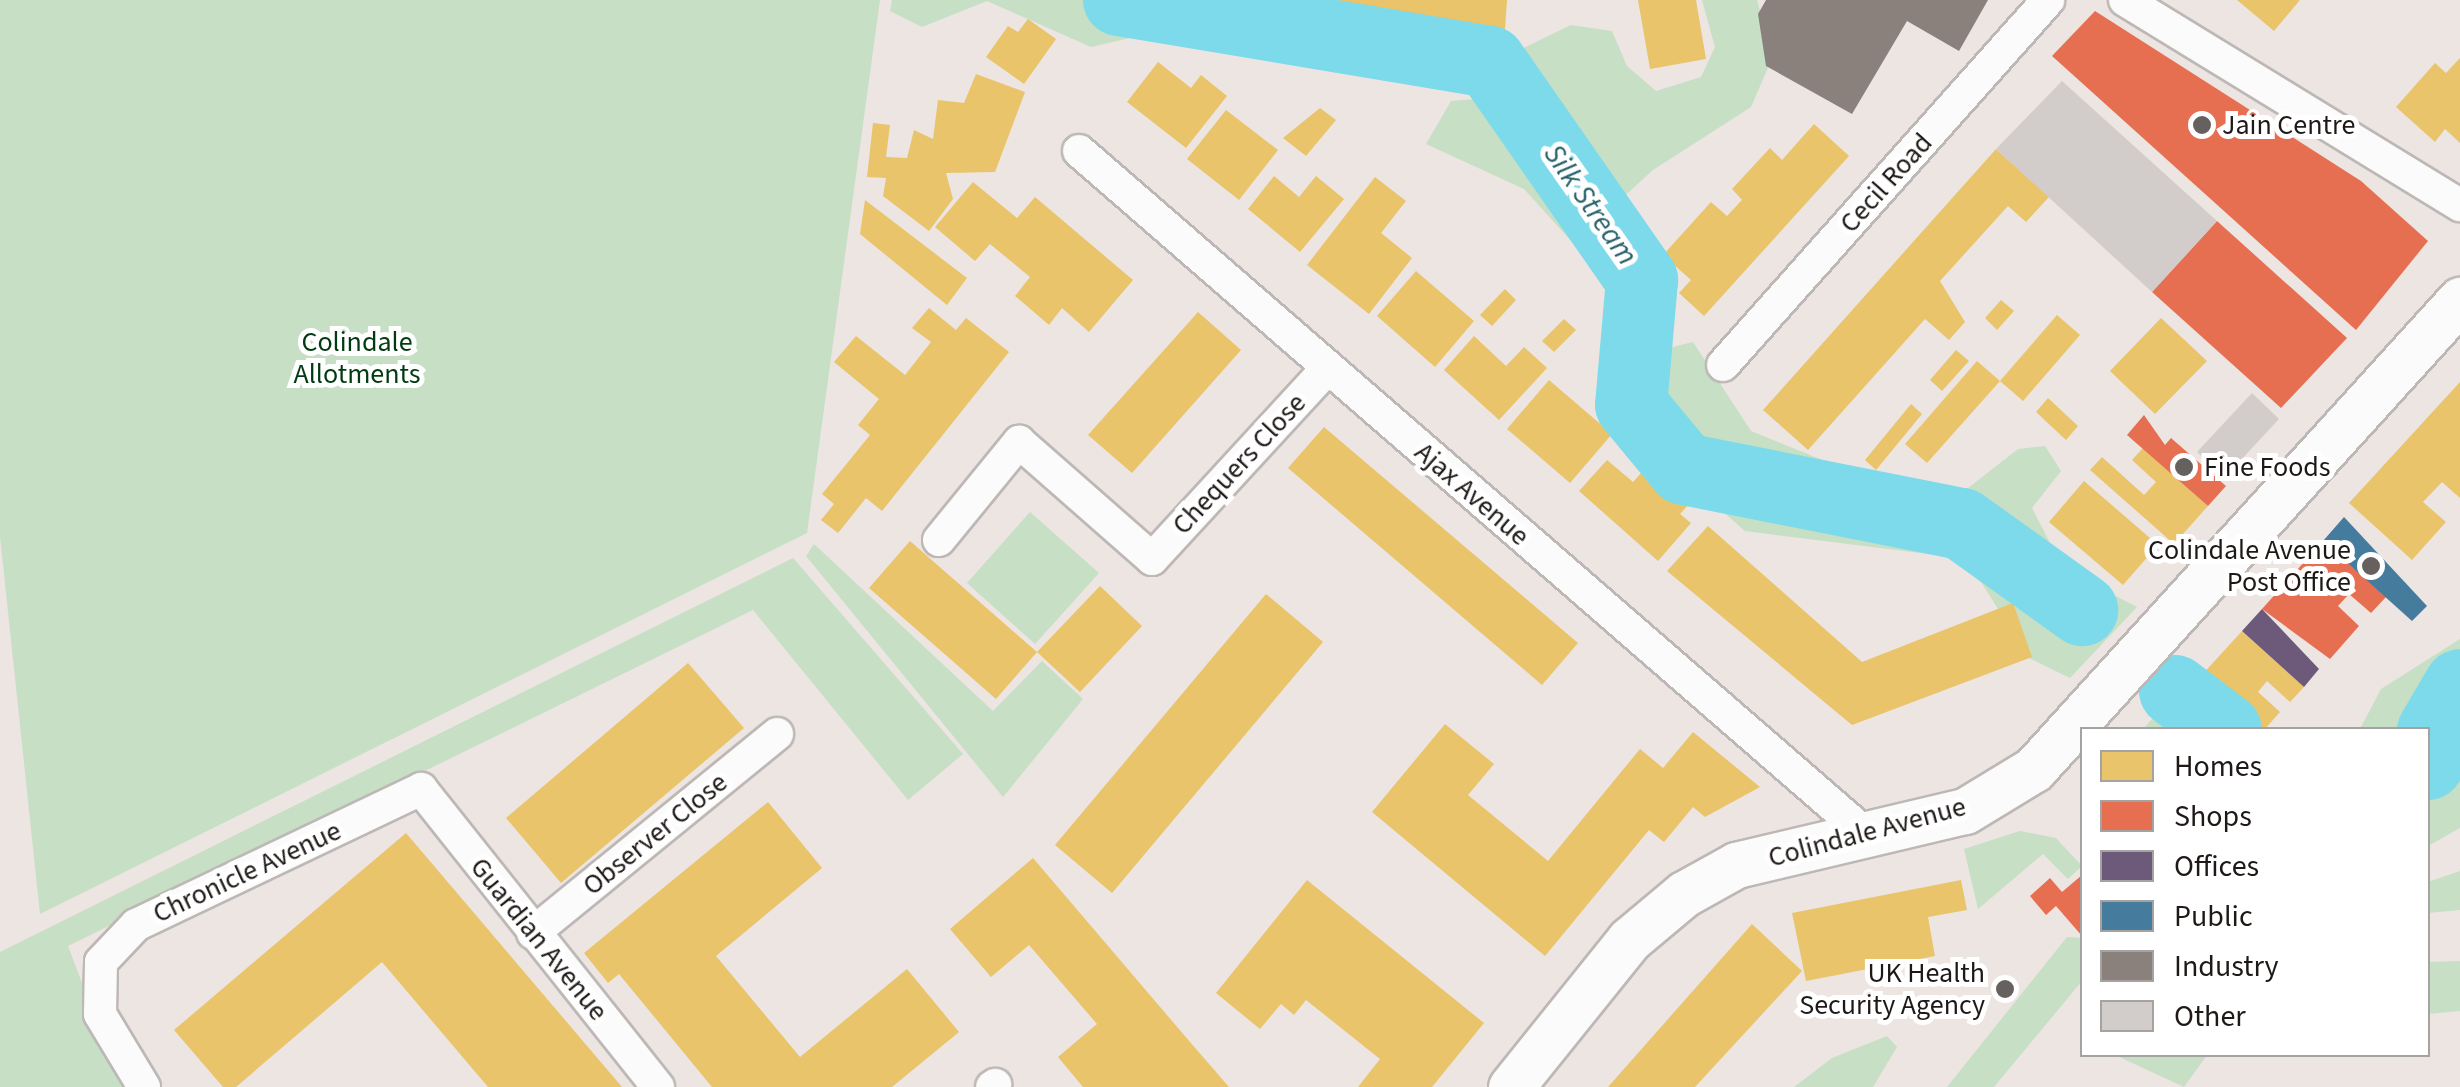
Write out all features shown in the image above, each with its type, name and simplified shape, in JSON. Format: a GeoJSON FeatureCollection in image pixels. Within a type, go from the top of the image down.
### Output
{"type":"FeatureCollection","features":[{"type":"Feature","properties":{"kind":"street","name":"Cecil Road"},"geometry":{"type":"LineString","coordinates":[[1723,365],[2048,0]]}},
{"type":"Feature","properties":{"kind":"street"},"geometry":{"type":"LineString","coordinates":[[2125,0],[2460,206]]}},
{"type":"Feature","properties":{"kind":"street","name":"Ajax Avenue"},"geometry":{"type":"LineString","coordinates":[[1079,151],[1867,835]]}},
{"type":"Feature","properties":{"kind":"street","name":"Colindale Avenue"},"geometry":{"type":"LineString","coordinates":[[1511,1087],[1629,940],[1684,894],[1736,866],[1965,811],[2034,769],[2460,300]]}},
{"type":"Feature","properties":{"kind":"street","name":"Chequers Close"},"geometry":{"type":"LineString","coordinates":[[939,540],[1019,442],[1152,558],[1327,370]]}},
{"type":"Feature","properties":{"kind":"street","name":"Observer Close"},"geometry":{"type":"LineString","coordinates":[[533,933],[777,734]]}},
{"type":"Feature","properties":{"kind":"street","name":"Guardian Avenue"},"geometry":{"type":"LineString","coordinates":[[421,789],[658,1087]]}},
{"type":"Feature","properties":{"kind":"street","name":"Chronicle Avenue"},"geometry":{"type":"LineString","coordinates":[[144,1087],[100,1014],[100,962],[136,925],[421,789]]}},
{"type":"Feature","properties":{"kind":"green space","name":"Colindale Allotments"},"geometry":{"type":"Polygon","coordinates":[[[0,0],[880,0],[807,533],[40,914],[0,536],[0,0]]]}},
{"type":"Feature","properties":{"kind":"green space"},"geometry":{"type":"Polygon","coordinates":[[[892,0],[1282,0],[1311,26],[1513,53],[1571,25],[1612,31],[1627,66],[1656,91],[1701,77],[1715,47],[1702,0],[1757,0],[1773,56],[1751,107],[1653,170],[1573,243],[1524,189],[1426,144],[1451,101],[1475,99],[1437,70],[1138,36],[1091,47],[987,1],[922,27],[890,11],[892,0]]]}},
{"type":"Feature","properties":{"kind":"green space"},"geometry":{"type":"Polygon","coordinates":[[[1693,342],[1751,431],[1879,483],[1963,492],[2018,449],[2045,446],[2061,471],[2032,508],[2051,545],[2094,585],[2137,607],[2070,678],[2029,658],[1981,582],[1952,557],[1745,531],[1660,457],[1651,378],[1669,348],[1693,342]]]}},
{"type":"Feature","properties":{"kind":"green space"},"geometry":{"type":"Polygon","coordinates":[[[1030,512],[1099,573],[1035,644],[967,583],[1030,512]]]}},
{"type":"Feature","properties":{"kind":"green space"},"geometry":{"type":"Polygon","coordinates":[[[814,544],[993,711],[1042,661],[1083,699],[1003,797],[806,556],[814,544]]]}},
{"type":"Feature","properties":{"kind":"green space"},"geometry":{"type":"Polygon","coordinates":[[[793,558],[963,754],[908,800],[753,610],[68,946],[104,1041],[133,1087],[0,1087],[0,952],[793,558]]]}},
{"type":"Feature","properties":{"kind":"green space"},"geometry":{"type":"Polygon","coordinates":[[[2460,639],[2460,828],[2430,845],[2430,727],[2361,727],[2381,689],[2460,639]]]}},
{"type":"Feature","properties":{"kind":"green space"},"geometry":{"type":"Polygon","coordinates":[[[2167,702],[2198,727],[2145,727],[2167,702]]]}},
{"type":"Feature","properties":{"kind":"green space"},"geometry":{"type":"Polygon","coordinates":[[[2020,831],[2056,838],[2080,868],[2068,879],[2043,854],[1978,909],[1964,849],[2020,831]]]}},
{"type":"Feature","properties":{"kind":"green space"},"geometry":{"type":"Polygon","coordinates":[[[2460,871],[2460,910],[2430,913],[2430,881],[2460,871]]]}},
{"type":"Feature","properties":{"kind":"green space"},"geometry":{"type":"Polygon","coordinates":[[[2067,937],[2080,938],[2080,983],[1994,1087],[1947,1087],[2067,937]]]}},
{"type":"Feature","properties":{"kind":"green space"},"geometry":{"type":"Polygon","coordinates":[[[2460,961],[2460,1011],[2430,1014],[2430,962],[2460,961]]]}},
{"type":"Feature","properties":{"kind":"green space"},"geometry":{"type":"Polygon","coordinates":[[[1887,1036],[1897,1047],[1873,1087],[1794,1087],[1832,1058],[1887,1036]]]}},
{"type":"Feature","properties":{"kind":"green space"},"geometry":{"type":"Polygon","coordinates":[[[2119,1057],[2206,1057],[2184,1087],[2119,1057]]]}},
{"type":"Feature","properties":{"kind":"building: Homes"},"geometry":{"type":"Polygon","coordinates":[[[1314,0],[1507,0],[1504,44],[1314,19],[1314,0]]]}},
{"type":"Feature","properties":{"kind":"building: Homes"},"geometry":{"type":"Polygon","coordinates":[[[1638,0],[1696,0],[1706,59],[1650,69],[1638,0]]]}},
{"type":"Feature","properties":{"kind":"building: Homes"},"geometry":{"type":"Polygon","coordinates":[[[2237,0],[2300,0],[2274,31],[2237,0]]]}},
{"type":"Feature","properties":{"kind":"building: Homes"},"geometry":{"type":"Polygon","coordinates":[[[1028,19],[1056,39],[1024,84],[986,57],[1008,26],[1018,32],[1028,19]]]}},
{"type":"Feature","properties":{"kind":"building: Homes"},"geometry":{"type":"Polygon","coordinates":[[[2460,58],[2460,143],[2445,129],[2435,142],[2396,107],[2435,63],[2446,73],[2460,58]]]}},
{"type":"Feature","properties":{"kind":"building: Homes"},"geometry":{"type":"Polygon","coordinates":[[[1158,62],[1191,88],[1201,75],[1227,96],[1186,148],[1127,102],[1158,62]]]}},
{"type":"Feature","properties":{"kind":"building: Homes"},"geometry":{"type":"Polygon","coordinates":[[[976,74],[1025,92],[995,172],[946,173],[953,199],[929,231],[883,196],[886,178],[867,177],[873,123],[890,125],[886,157],[907,158],[914,130],[933,139],[938,100],[964,103],[976,74]]]}},
{"type":"Feature","properties":{"kind":"building: Homes"},"geometry":{"type":"Polygon","coordinates":[[[1320,108],[1336,120],[1306,156],[1283,138],[1320,108]]]}},
{"type":"Feature","properties":{"kind":"building: Homes"},"geometry":{"type":"Polygon","coordinates":[[[1226,110],[1278,150],[1239,200],[1187,159],[1226,110]]]}},
{"type":"Feature","properties":{"kind":"building: Homes"},"geometry":{"type":"Polygon","coordinates":[[[1814,124],[1849,156],[1704,316],[1679,293],[1691,280],[1663,255],[1711,202],[1727,216],[1742,200],[1732,189],[1770,148],[1782,160],[1814,124]]]}},
{"type":"Feature","properties":{"kind":"building: Homes"},"geometry":{"type":"Polygon","coordinates":[[[1996,149],[2049,197],[2026,222],[2008,206],[1940,281],[1965,322],[1949,340],[1925,319],[1808,450],[1763,410],[1996,149]]]}},
{"type":"Feature","properties":{"kind":"building: Homes"},"geometry":{"type":"Polygon","coordinates":[[[1274,176],[1299,197],[1316,176],[1344,199],[1300,252],[1248,209],[1274,176]]]}},
{"type":"Feature","properties":{"kind":"building: Homes"},"geometry":{"type":"Polygon","coordinates":[[[1375,177],[1406,201],[1381,233],[1412,258],[1369,314],[1307,265],[1375,177]]]}},
{"type":"Feature","properties":{"kind":"building: Homes"},"geometry":{"type":"Polygon","coordinates":[[[973,182],[1017,218],[1035,197],[1133,280],[1089,332],[1062,308],[1049,325],[1015,296],[1030,277],[990,244],[975,261],[935,227],[973,182]]]}},
{"type":"Feature","properties":{"kind":"building: Homes"},"geometry":{"type":"Polygon","coordinates":[[[865,200],[967,278],[947,305],[860,234],[865,200]]]}},
{"type":"Feature","properties":{"kind":"building: Homes"},"geometry":{"type":"Polygon","coordinates":[[[1416,271],[1474,321],[1435,367],[1377,316],[1416,271]]]}},
{"type":"Feature","properties":{"kind":"building: Homes"},"geometry":{"type":"Polygon","coordinates":[[[1505,289],[1516,300],[1492,326],[1480,315],[1505,289]]]}},
{"type":"Feature","properties":{"kind":"building: Homes"},"geometry":{"type":"Polygon","coordinates":[[[2001,300],[2014,311],[1997,330],[1985,318],[2001,300]]]}},
{"type":"Feature","properties":{"kind":"building: Homes"},"geometry":{"type":"Polygon","coordinates":[[[929,308],[956,330],[966,318],[1009,352],[882,511],[866,498],[838,533],[821,520],[834,504],[822,494],[870,435],[858,425],[879,399],[834,362],[856,336],[905,375],[931,342],[912,328],[929,308]]]}},
{"type":"Feature","properties":{"kind":"building: Homes"},"geometry":{"type":"Polygon","coordinates":[[[1198,312],[1241,350],[1132,473],[1088,435],[1198,312]]]}},
{"type":"Feature","properties":{"kind":"building: Homes"},"geometry":{"type":"Polygon","coordinates":[[[2057,315],[2080,335],[2023,401],[2000,381],[2057,315]]]}},
{"type":"Feature","properties":{"kind":"building: Homes"},"geometry":{"type":"Polygon","coordinates":[[[2161,318],[2207,361],[2155,414],[2110,371],[2161,318]]]}},
{"type":"Feature","properties":{"kind":"building: Homes"},"geometry":{"type":"Polygon","coordinates":[[[1564,319],[1576,330],[1554,352],[1542,341],[1564,319]]]}},
{"type":"Feature","properties":{"kind":"building: Homes"},"geometry":{"type":"Polygon","coordinates":[[[1474,336],[1506,366],[1524,347],[1547,368],[1499,420],[1444,370],[1474,336]]]}},
{"type":"Feature","properties":{"kind":"building: Homes"},"geometry":{"type":"Polygon","coordinates":[[[1956,350],[1969,361],[1942,391],[1930,380],[1956,350]]]}},
{"type":"Feature","properties":{"kind":"building: Homes"},"geometry":{"type":"Polygon","coordinates":[[[1977,361],[2000,381],[1927,463],[1905,444],[1977,361]]]}},
{"type":"Feature","properties":{"kind":"building: Homes"},"geometry":{"type":"Polygon","coordinates":[[[1549,380],[1612,434],[1570,483],[1507,429],[1549,380]]]}},
{"type":"Feature","properties":{"kind":"building: Homes"},"geometry":{"type":"Polygon","coordinates":[[[2460,382],[2460,498],[2442,482],[2423,502],[2446,522],[2412,560],[2349,503],[2460,382]]]}},
{"type":"Feature","properties":{"kind":"building: Homes"},"geometry":{"type":"Polygon","coordinates":[[[2048,398],[2078,426],[2066,440],[2036,412],[2048,398]]]}},
{"type":"Feature","properties":{"kind":"building: Homes"},"geometry":{"type":"Polygon","coordinates":[[[1911,404],[1922,414],[1876,470],[1865,460],[1911,404]]]}},
{"type":"Feature","properties":{"kind":"building: Homes"},"geometry":{"type":"Polygon","coordinates":[[[1324,427],[1578,643],[1542,685],[1288,468],[1324,427]]]}},
{"type":"Feature","properties":{"kind":"building: Homes"},"geometry":{"type":"Polygon","coordinates":[[[2143,448],[2208,506],[2174,544],[2090,470],[2102,457],[2144,495],[2156,482],[2132,460],[2143,448]]]}},
{"type":"Feature","properties":{"kind":"building: Homes"},"geometry":{"type":"Polygon","coordinates":[[[1607,460],[1633,482],[1652,461],[1694,498],[1680,514],[1691,523],[1658,561],[1579,491],[1607,460]]]}},
{"type":"Feature","properties":{"kind":"building: Homes"},"geometry":{"type":"Polygon","coordinates":[[[2084,481],[2158,545],[2123,585],[2049,522],[2084,481]]]}},
{"type":"Feature","properties":{"kind":"building: Homes"},"geometry":{"type":"Polygon","coordinates":[[[1708,526],[1862,662],[2013,603],[2032,657],[1852,725],[1667,571],[1708,526]]]}},
{"type":"Feature","properties":{"kind":"building: Homes"},"geometry":{"type":"Polygon","coordinates":[[[910,541],[1037,652],[996,699],[869,588],[910,541]]]}},
{"type":"Feature","properties":{"kind":"building: Homes"},"geometry":{"type":"Polygon","coordinates":[[[1100,586],[1142,626],[1080,692],[1037,652],[1100,586]]]}},
{"type":"Feature","properties":{"kind":"building: Homes"},"geometry":{"type":"Polygon","coordinates":[[[1266,594],[1323,642],[1112,893],[1055,845],[1266,594]]]}},
{"type":"Feature","properties":{"kind":"building: Homes"},"geometry":{"type":"Polygon","coordinates":[[[2242,631],[2304,687],[2290,702],[2267,681],[2258,692],[2280,712],[2267,727],[2260,727],[2200,677],[2242,631]]]}},
{"type":"Feature","properties":{"kind":"building: Homes"},"geometry":{"type":"Polygon","coordinates":[[[688,663],[744,728],[561,883],[506,818],[688,663]]]}},
{"type":"Feature","properties":{"kind":"building: Homes"},"geometry":{"type":"Polygon","coordinates":[[[1445,724],[1494,764],[1468,795],[1548,861],[1640,749],[1663,768],[1693,732],[1760,787],[1705,817],[1693,807],[1664,842],[1649,830],[1545,956],[1372,812],[1445,724]]]}},
{"type":"Feature","properties":{"kind":"building: Homes"},"geometry":{"type":"Polygon","coordinates":[[[768,802],[822,868],[716,956],[800,1057],[907,969],[959,1032],[892,1087],[712,1087],[619,974],[608,983],[584,953],[768,802]]]}},
{"type":"Feature","properties":{"kind":"building: Homes"},"geometry":{"type":"Polygon","coordinates":[[[406,833],[622,1087],[488,1087],[382,962],[236,1087],[223,1087],[174,1030],[406,833]]]}},
{"type":"Feature","properties":{"kind":"building: Homes"},"geometry":{"type":"Polygon","coordinates":[[[1033,858],[1229,1087],[1083,1087],[1058,1057],[1097,1024],[1029,945],[991,977],[950,929],[1033,858]]]}},
{"type":"Feature","properties":{"kind":"building: Homes"},"geometry":{"type":"Polygon","coordinates":[[[1307,880],[1484,1023],[1432,1087],[1358,1087],[1380,1059],[1306,1000],[1294,1015],[1281,1004],[1260,1029],[1216,993],[1307,880]]]}},
{"type":"Feature","properties":{"kind":"building: Homes"},"geometry":{"type":"Polygon","coordinates":[[[1961,880],[1967,910],[1928,917],[1935,956],[1806,981],[1792,913],[1961,880]]]}},
{"type":"Feature","properties":{"kind":"building: Homes"},"geometry":{"type":"Polygon","coordinates":[[[1752,924],[1802,971],[1695,1087],[1608,1087],[1752,924]]]}},
{"type":"Feature","properties":{"kind":"building: Shops","name":"Jain Centre"},"geometry":{"type":"Polygon","coordinates":[[[2095,11],[2361,181],[2428,241],[2356,330],[2052,56],[2095,11]]]}},
{"type":"Feature","properties":{"kind":"building: Shops"},"geometry":{"type":"Polygon","coordinates":[[[2217,221],[2347,338],[2281,408],[2152,292],[2217,221]]]}},
{"type":"Feature","properties":{"kind":"building: Shops","name":"Fine Foods"},"geometry":{"type":"Polygon","coordinates":[[[2144,415],[2165,445],[2171,438],[2226,486],[2208,506],[2127,435],[2144,415]]]}},
{"type":"Feature","properties":{"kind":"building: Shops"},"geometry":{"type":"Polygon","coordinates":[[[2323,541],[2386,597],[2371,613],[2349,594],[2338,606],[2359,626],[2330,659],[2262,609],[2323,541]]]}},
{"type":"Feature","properties":{"kind":"building: Shops"},"geometry":{"type":"Polygon","coordinates":[[[2080,877],[2080,934],[2056,906],[2046,915],[2030,896],[2050,878],[2062,892],[2080,877]]]}},
{"type":"Feature","properties":{"kind":"building: Offices"},"geometry":{"type":"Polygon","coordinates":[[[2262,609],[2319,669],[2304,687],[2242,631],[2262,609]]]}},
{"type":"Feature","properties":{"kind":"building: Public","name":"Colindale Avenue Post Office"},"geometry":{"type":"Polygon","coordinates":[[[2344,517],[2427,606],[2412,621],[2323,541],[2344,517]]]}},
{"type":"Feature","properties":{"kind":"building: Industry"},"geometry":{"type":"Polygon","coordinates":[[[1766,0],[1988,0],[1959,51],[1907,21],[1852,114],[1766,66],[1758,14],[1766,0]]]}},
{"type":"Feature","properties":{"kind":"building: Other"},"geometry":{"type":"Polygon","coordinates":[[[2062,81],[2217,221],[2152,292],[1996,149],[2062,81]]]}},
{"type":"Feature","properties":{"kind":"building: Other"},"geometry":{"type":"Polygon","coordinates":[[[2252,393],[2279,419],[2225,477],[2197,452],[2252,393]]]}},
{"type":"Feature","properties":{"kind":"waterway","name":"Silk Stream"},"geometry":{"type":"LineString","coordinates":[[1119,0],[1490,62],[1642,280],[1631,405],[1684,469],[1962,524],[2082,610]]}},
{"type":"Feature","properties":{"kind":"waterway","name":"Silk Stream"},"geometry":{"type":"LineString","coordinates":[[2430,751],[2433,731],[2460,685]]}},
{"type":"Feature","properties":{"kind":"waterway","name":"Silk Stream"},"geometry":{"type":"LineString","coordinates":[[2175,691],[2222,727]]}},
{"type":"Feature","properties":{"kind":"place","name":"Jain Centre"},"geometry":{"type":"Point","coordinates":[2202,125]}},
{"type":"Feature","properties":{"kind":"place","name":"Fine Foods"},"geometry":{"type":"Point","coordinates":[2184,467]}},
{"type":"Feature","properties":{"kind":"place","name":"Colindale Avenue Post Office"},"geometry":{"type":"Point","coordinates":[2371,566]}},
{"type":"Feature","properties":{"kind":"place","name":"UK Health Security Agency"},"geometry":{"type":"Point","coordinates":[2005,989]}}]}
